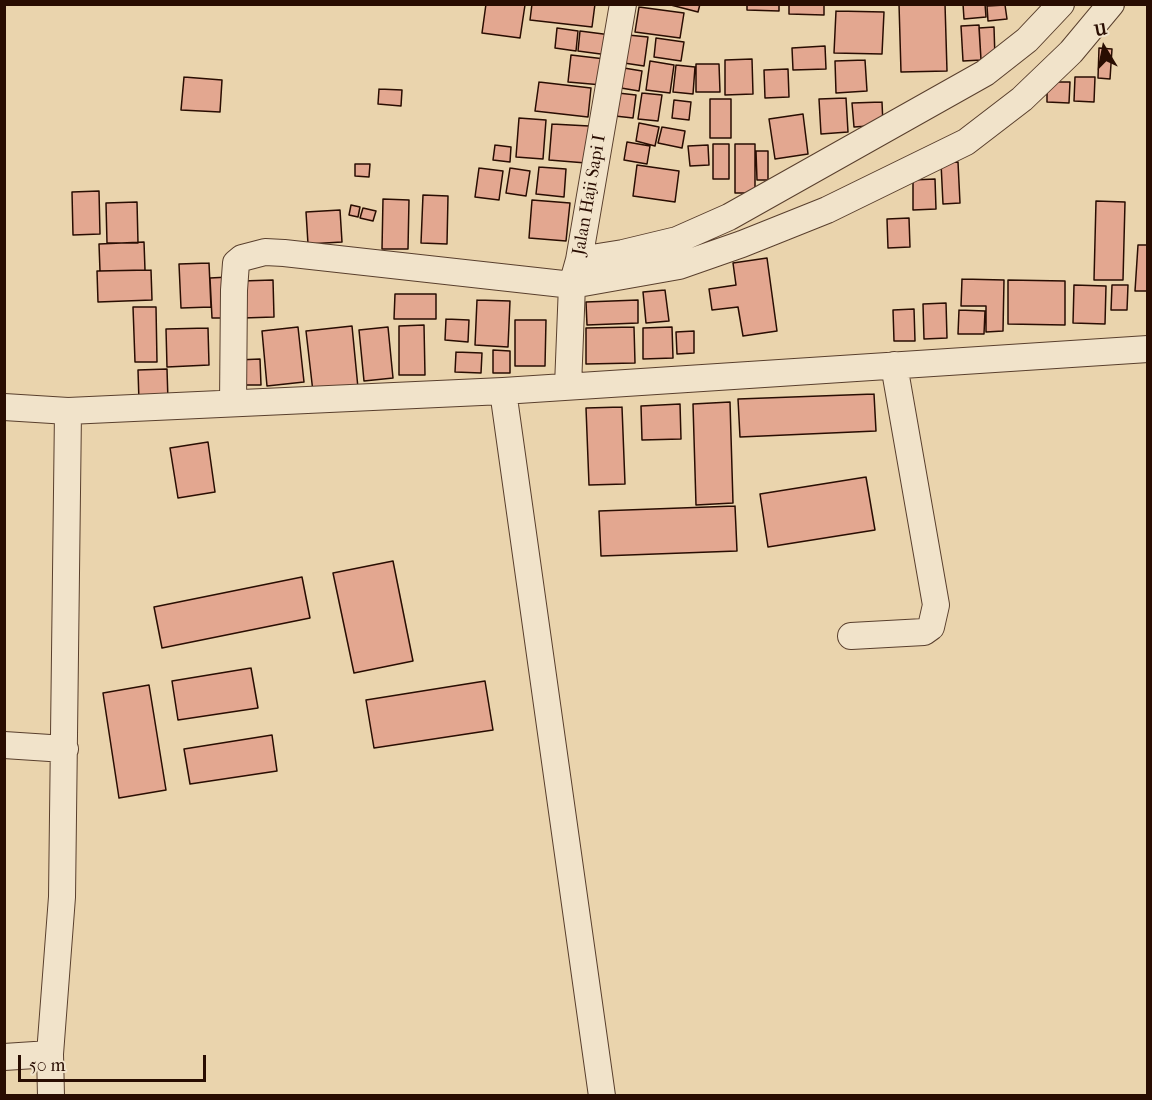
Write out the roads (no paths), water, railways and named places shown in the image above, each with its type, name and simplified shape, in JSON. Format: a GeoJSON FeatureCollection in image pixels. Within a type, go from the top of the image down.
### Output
{"type":"FeatureCollection","features":[{"type":"Feature","properties":{"kind":"street","name":"Jalan Haji Sapi I"},"geometry":{"type":"LineString","coordinates":[[568,386],[572,285],[579,260],[623,4]]}},
{"type":"Feature","properties":{"kind":"street"},"geometry":{"type":"LineString","coordinates":[[579,260],[623,254],[677,240],[729,218],[985,73],[1027,40],[1061,4]]}},
{"type":"Feature","properties":{"kind":"street"},"geometry":{"type":"LineString","coordinates":[[233,403],[236,263],[248,255],[265,252],[284,253],[572,285],[679,266],[827,210],[966,142],[1022,99],[1063,60],[1111,4]]}},
{"type":"Feature","properties":{"kind":"street"},"geometry":{"type":"LineString","coordinates":[[4,407],[68,411],[503,391],[1148,349]]}},
{"type":"Feature","properties":{"kind":"street"},"geometry":{"type":"LineString","coordinates":[[851,636],[924,632],[931,627],[936,605],[894,365]]}},
{"type":"Feature","properties":{"kind":"street"},"geometry":{"type":"LineString","coordinates":[[503,391],[602,1095]]}},
{"type":"Feature","properties":{"kind":"street"},"geometry":{"type":"LineString","coordinates":[[51,1095],[50,1054],[62,897],[68,411]]}},
{"type":"Feature","properties":{"kind":"street"},"geometry":{"type":"LineString","coordinates":[[4,745],[65,749]]}},
{"type":"Feature","properties":{"kind":"street"},"geometry":{"type":"LineString","coordinates":[[4,1057],[50,1054]]}}]}
